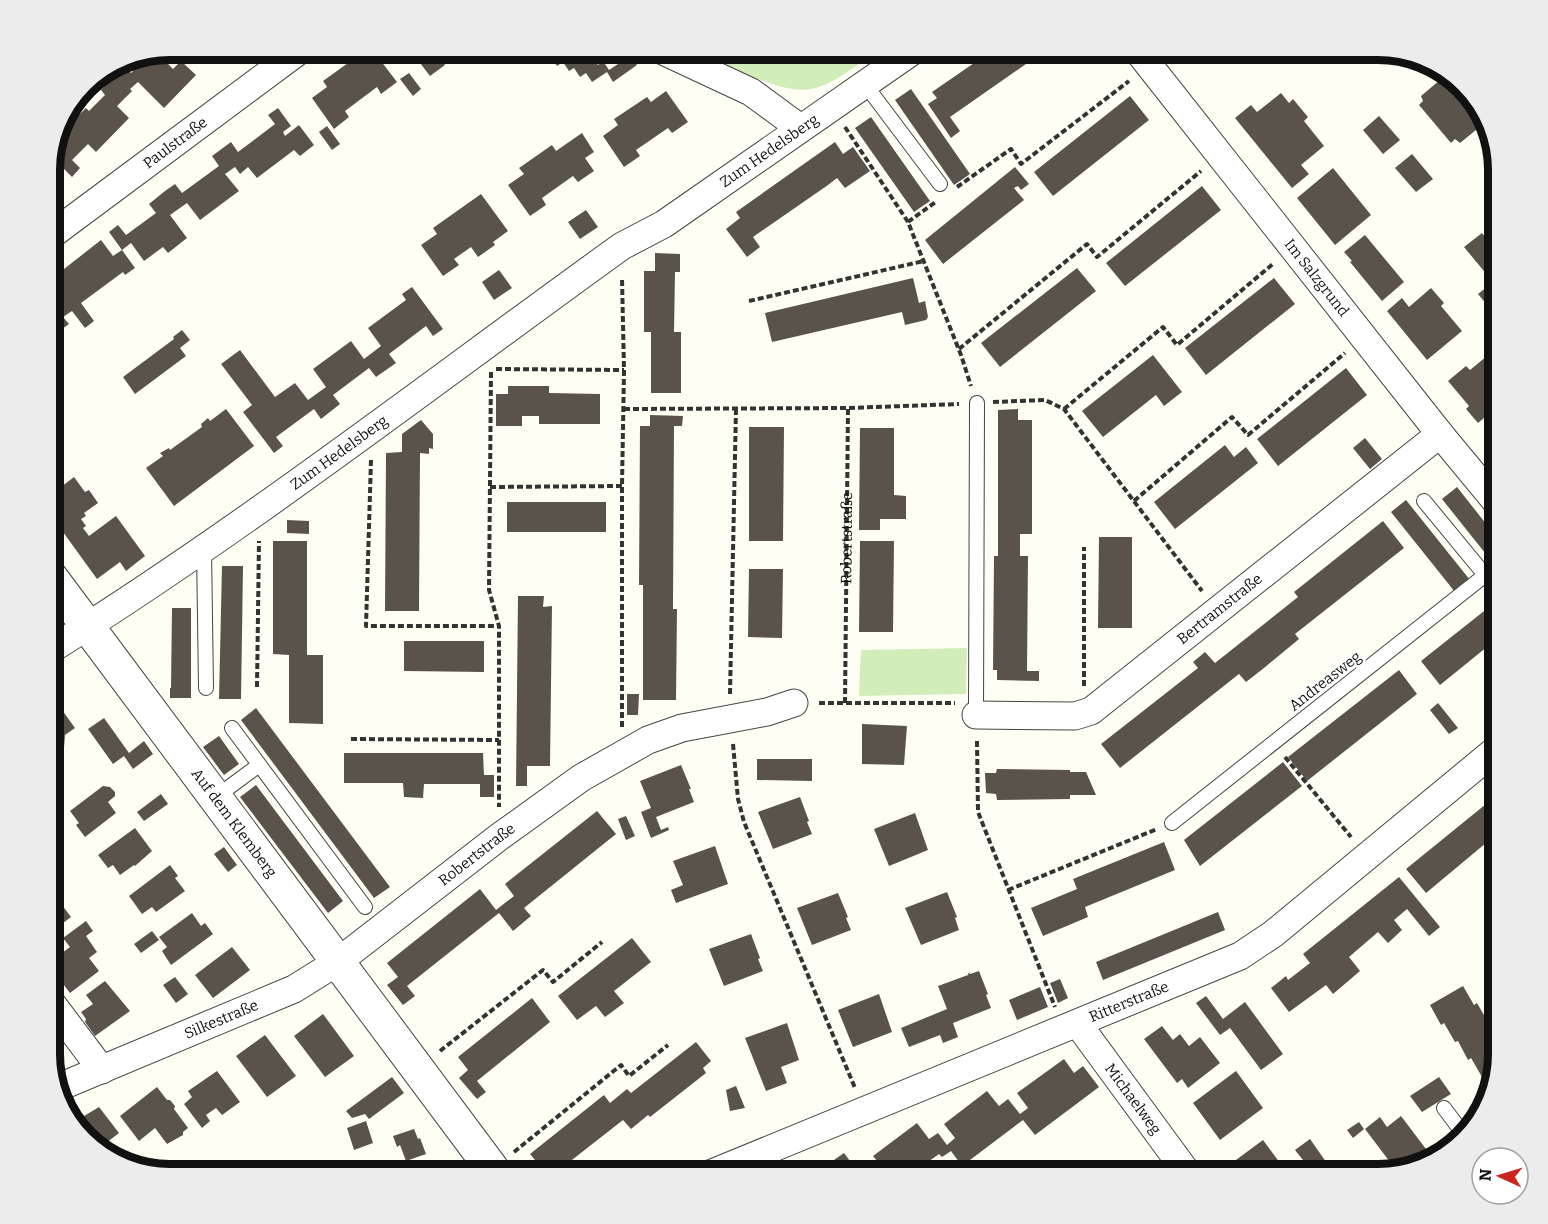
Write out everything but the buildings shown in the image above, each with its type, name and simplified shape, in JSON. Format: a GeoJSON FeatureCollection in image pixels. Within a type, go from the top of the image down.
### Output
{"type":"FeatureCollection","features":[{"type":"Feature","properties":{"kind":"street","name":"Paulstraße"},"geometry":{"type":"LineString","coordinates":[[60,229],[287,60]]}},
{"type":"Feature","properties":{"kind":"street"},"geometry":{"type":"LineString","coordinates":[[682,60],[751,92],[800,128]]}},
{"type":"Feature","properties":{"kind":"street","name":"Zum Hedelsberg"},"geometry":{"type":"LineString","coordinates":[[60,644],[204,548],[372,429],[622,246],[664,224],[899,60]]}},
{"type":"Feature","properties":{"kind":"street","name":"Im Salzgrund"},"geometry":{"type":"LineString","coordinates":[[1145,60],[1488,492]]}},
{"type":"Feature","properties":{"kind":"street","name":"Bertramstraße"},"geometry":{"type":"LineString","coordinates":[[977,709],[1075,716],[1091,711],[1440,434]]}},
{"type":"Feature","properties":{"kind":"street","name":"Auf dem Klemberg"},"geometry":{"type":"LineString","coordinates":[[60,589],[488,1164]]}},
{"type":"Feature","properties":{"kind":"street","name":"Robertstraße"},"geometry":{"type":"LineString","coordinates":[[339,961],[499,837],[581,778],[622,754],[648,740],[682,728],[767,712],[794,703]]}},
{"type":"Feature","properties":{"kind":"street","name":"Ritterstraße"},"geometry":{"type":"LineString","coordinates":[[734,1164],[1240,956],[1274,934],[1488,756]]}},
{"type":"Feature","properties":{"kind":"street","name":"Silkestraße"},"geometry":{"type":"LineString","coordinates":[[65,1085],[294,989],[339,961]]}},
{"type":"Feature","properties":{"kind":"street"},"geometry":{"type":"LineString","coordinates":[[60,1014],[102,1070]]}},
{"type":"Feature","properties":{"kind":"street","name":"Michaelweg"},"geometry":{"type":"LineString","coordinates":[[1071,1027],[1180,1164]]}},
{"type":"Feature","properties":{"kind":"lane"},"geometry":{"type":"LineString","coordinates":[[864,83],[942,190]]}},
{"type":"Feature","properties":{"kind":"lane"},"geometry":{"type":"LineString","coordinates":[[977,403],[977,709]]}},
{"type":"Feature","properties":{"kind":"lane"},"geometry":{"type":"LineString","coordinates":[[1424,501],[1485,576]]}},
{"type":"Feature","properties":{"kind":"lane"},"geometry":{"type":"LineString","coordinates":[[204,548],[206,688]]}},
{"type":"Feature","properties":{"kind":"lane","name":"Andreasweg"},"geometry":{"type":"LineString","coordinates":[[1172,823],[1488,573]]}},
{"type":"Feature","properties":{"kind":"lane"},"geometry":{"type":"LineString","coordinates":[[232,728],[365,907]]}},
{"type":"Feature","properties":{"kind":"lane"},"geometry":{"type":"LineString","coordinates":[[216,796],[259,765]]}},
{"type":"Feature","properties":{"kind":"lane"},"geometry":{"type":"LineString","coordinates":[[1444,1108],[1459,1128]]}},
{"type":"Feature","properties":{"kind":"path"},"geometry":{"type":"LineString","coordinates":[[954,189],[1011,149],[1021,164],[1141,60]]}},
{"type":"Feature","properties":{"kind":"path"},"geometry":{"type":"LineString","coordinates":[[831,106],[908,222],[959,349],[977,403]]}},
{"type":"Feature","properties":{"kind":"path"},"geometry":{"type":"LineString","coordinates":[[959,349],[1087,244],[1097,257],[1220,155]]}},
{"type":"Feature","properties":{"kind":"path"},"geometry":{"type":"LineString","coordinates":[[908,222],[942,190]]}},
{"type":"Feature","properties":{"kind":"path"},"geometry":{"type":"LineString","coordinates":[[622,246],[624,370],[621,486],[622,754]]}},
{"type":"Feature","properties":{"kind":"path"},"geometry":{"type":"LineString","coordinates":[[1064,409],[1162,327],[1177,345],[1293,248]]}},
{"type":"Feature","properties":{"kind":"path"},"geometry":{"type":"LineString","coordinates":[[749,301],[924,261]]}},
{"type":"Feature","properties":{"kind":"path"},"geometry":{"type":"LineString","coordinates":[[1134,501],[1232,417],[1248,435],[1364,337]]}},
{"type":"Feature","properties":{"kind":"path"},"geometry":{"type":"LineString","coordinates":[[499,837],[499,626],[489,590],[492,369],[624,370]]}},
{"type":"Feature","properties":{"kind":"path"},"geometry":{"type":"LineString","coordinates":[[624,409],[848,408],[1045,400],[1064,409],[1217,610]]}},
{"type":"Feature","properties":{"kind":"path"},"geometry":{"type":"LineString","coordinates":[[736,408],[730,718],[738,799],[744,822],[864,1111]]}},
{"type":"Feature","properties":{"kind":"path","name":"Robertstraße"},"geometry":{"type":"LineString","coordinates":[[845,703],[848,408]]}},
{"type":"Feature","properties":{"kind":"path"},"geometry":{"type":"LineString","coordinates":[[372,429],[366,626],[499,626]]}},
{"type":"Feature","properties":{"kind":"path"},"geometry":{"type":"LineString","coordinates":[[490,487],[621,486]]}},
{"type":"Feature","properties":{"kind":"path"},"geometry":{"type":"LineString","coordinates":[[257,687],[259,509]]}},
{"type":"Feature","properties":{"kind":"path"},"geometry":{"type":"LineString","coordinates":[[1084,547],[1084,701],[1091,711]]}},
{"type":"Feature","properties":{"kind":"path"},"geometry":{"type":"LineString","coordinates":[[794,703],[977,709],[978,812],[1008,890],[1071,1027]]}},
{"type":"Feature","properties":{"kind":"path"},"geometry":{"type":"LineString","coordinates":[[351,739],[499,740]]}},
{"type":"Feature","properties":{"kind":"path"},"geometry":{"type":"LineString","coordinates":[[1273,743],[1367,856]]}},
{"type":"Feature","properties":{"kind":"path"},"geometry":{"type":"LineString","coordinates":[[1008,890],[1172,823]]}},
{"type":"Feature","properties":{"kind":"path"},"geometry":{"type":"LineString","coordinates":[[418,1068],[543,970],[553,982],[602,942]]}},
{"type":"Feature","properties":{"kind":"path"},"geometry":{"type":"LineString","coordinates":[[503,1164],[621,1065],[629,1076],[668,1045]]}},
{"type":"Feature","properties":{"kind":"green space"},"geometry":{"type":"Polygon","coordinates":[[[711,60],[734,60],[731,69],[711,60]]]}},
{"type":"Feature","properties":{"kind":"green space"},"geometry":{"type":"Polygon","coordinates":[[[734,60],[864,60],[829,83],[802,90],[781,87],[731,69],[734,60]]]}},
{"type":"Feature","properties":{"kind":"green space"},"geometry":{"type":"Polygon","coordinates":[[[967,648],[966,694],[859,696],[861,650],[967,648]]]}}]}
